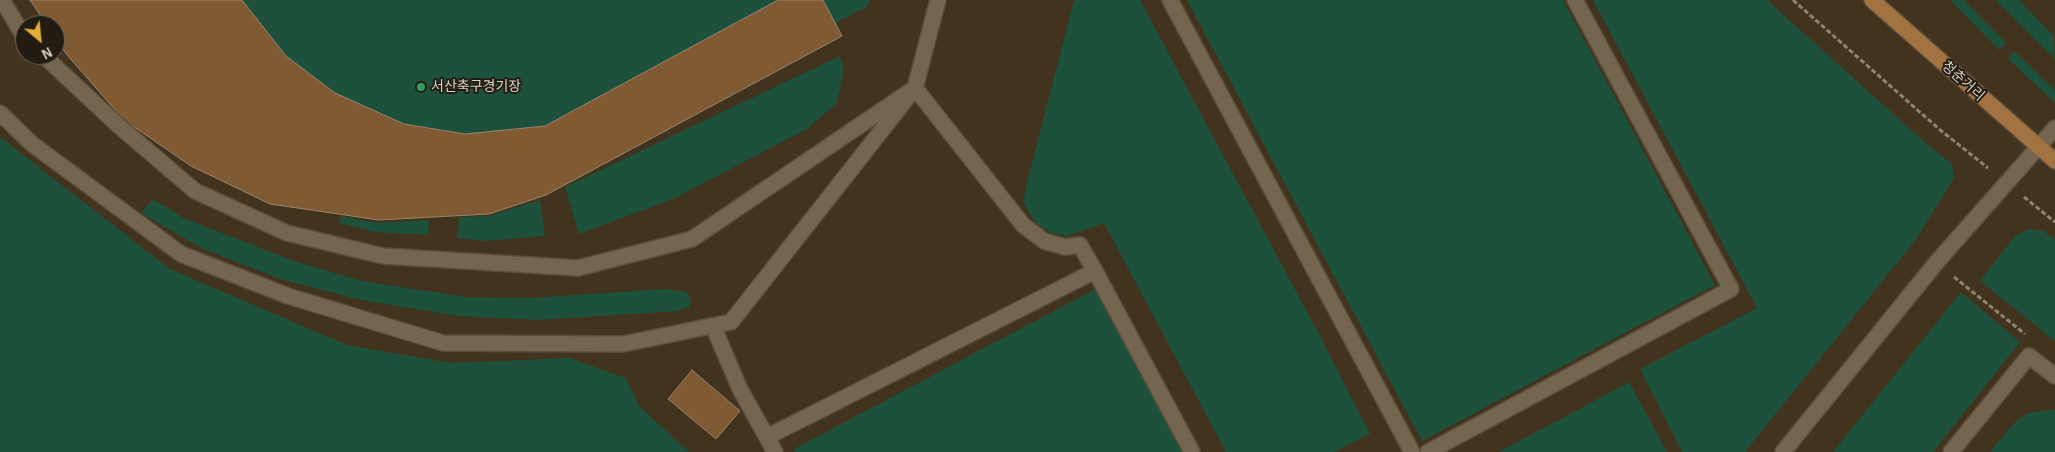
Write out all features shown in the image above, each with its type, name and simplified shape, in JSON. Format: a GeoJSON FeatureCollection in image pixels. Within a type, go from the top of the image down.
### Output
{"type":"FeatureCollection","features":[{"type":"Feature","properties":{"kind":"main road","name":"청춘거리"},"geometry":{"type":"LineString","coordinates":[[1872,0],[2055,161]]}},
{"type":"Feature","properties":{"kind":"street"},"geometry":{"type":"LineString","coordinates":[[2,0],[15,21]]}},
{"type":"Feature","properties":{"kind":"street"},"geometry":{"type":"LineString","coordinates":[[0,113],[32,144],[181,254],[288,296],[444,343],[623,344],[731,322],[915,88],[938,0]]}},
{"type":"Feature","properties":{"kind":"street"},"geometry":{"type":"LineString","coordinates":[[1170,0],[1412,452]]}},
{"type":"Feature","properties":{"kind":"street"},"geometry":{"type":"LineString","coordinates":[[1428,452],[1730,290],[1575,0]]}},
{"type":"Feature","properties":{"kind":"street"},"geometry":{"type":"LineString","coordinates":[[54,65],[119,126],[194,191],[287,233],[383,256],[578,268],[692,239],[915,88]]}},
{"type":"Feature","properties":{"kind":"street"},"geometry":{"type":"LineString","coordinates":[[915,88],[1023,225],[1044,240],[1065,247],[1080,245],[1192,452]]}},
{"type":"Feature","properties":{"kind":"street"},"geometry":{"type":"LineString","coordinates":[[1783,452],[1936,263],[2055,128]]}},
{"type":"Feature","properties":{"kind":"street"},"geometry":{"type":"LineString","coordinates":[[767,437],[1094,272]]}},
{"type":"Feature","properties":{"kind":"street"},"geometry":{"type":"LineString","coordinates":[[713,326],[740,389],[775,452]]}},
{"type":"Feature","properties":{"kind":"street"},"geometry":{"type":"LineString","coordinates":[[1951,452],[2029,356],[2055,376]]}},
{"type":"Feature","properties":{"kind":"path"},"geometry":{"type":"LineString","coordinates":[[1793,0],[1939,129],[2055,222]]}},
{"type":"Feature","properties":{"kind":"path"},"geometry":{"type":"LineString","coordinates":[[1936,263],[2028,336],[2029,356]]}},
{"type":"Feature","properties":{"kind":"green space","name":"서산축구경기장"},"geometry":{"type":"Polygon","coordinates":[[[30,0],[869,0],[867,7],[836,22],[842,36],[546,195],[489,214],[379,220],[270,204],[191,166],[124,120],[67,55],[65,52],[65,15],[40,15],[30,0]]]}},
{"type":"Feature","properties":{"kind":"green space"},"geometry":{"type":"Polygon","coordinates":[[[1074,0],[1140,0],[1320,336],[1370,434],[1334,452],[1226,452],[1104,223],[1067,236],[1052,233],[1036,223],[1024,204],[1025,190],[1074,0]]]}},
{"type":"Feature","properties":{"kind":"green space"},"geometry":{"type":"Polygon","coordinates":[[[1187,0],[1563,0],[1715,285],[1422,441],[1187,0]]]}},
{"type":"Feature","properties":{"kind":"green space"},"geometry":{"type":"Polygon","coordinates":[[[1593,0],[1767,0],[1930,147],[1952,164],[1954,178],[1917,238],[1745,452],[1682,452],[1640,369],[1757,308],[1593,0]]]}},
{"type":"Feature","properties":{"kind":"green space"},"geometry":{"type":"Polygon","coordinates":[[[1950,0],[1964,0],[2006,43],[1999,50],[1950,0]]]}},
{"type":"Feature","properties":{"kind":"green space"},"geometry":{"type":"Polygon","coordinates":[[[1996,0],[2019,0],[2054,36],[2055,59],[1996,0]]]}},
{"type":"Feature","properties":{"kind":"green space"},"geometry":{"type":"Polygon","coordinates":[[[2014,51],[2055,90],[2055,103],[2008,59],[2014,51]]]}},
{"type":"Feature","properties":{"kind":"green space"},"geometry":{"type":"Polygon","coordinates":[[[840,56],[844,70],[837,103],[807,129],[673,199],[579,234],[565,187],[840,56]]]}},
{"type":"Feature","properties":{"kind":"green space"},"geometry":{"type":"Polygon","coordinates":[[[0,137],[170,269],[347,345],[451,363],[569,358],[626,378],[639,406],[689,452],[0,452],[0,137]]]}},
{"type":"Feature","properties":{"kind":"green space"},"geometry":{"type":"Polygon","coordinates":[[[153,199],[184,218],[294,261],[362,281],[466,297],[530,298],[666,289],[686,292],[691,299],[689,307],[678,311],[538,320],[458,316],[361,300],[283,280],[201,248],[141,213],[153,199]]]}},
{"type":"Feature","properties":{"kind":"green space"},"geometry":{"type":"Polygon","coordinates":[[[540,200],[545,236],[485,241],[457,238],[459,217],[489,216],[540,200]]]}},
{"type":"Feature","properties":{"kind":"green space"},"geometry":{"type":"Polygon","coordinates":[[[341,216],[377,223],[429,220],[428,235],[376,232],[339,223],[341,216]]]}},
{"type":"Feature","properties":{"kind":"green space"},"geometry":{"type":"Polygon","coordinates":[[[2030,229],[2044,231],[2055,240],[2055,341],[1980,281],[2015,236],[2030,229]]]}},
{"type":"Feature","properties":{"kind":"green space"},"geometry":{"type":"Polygon","coordinates":[[[1097,288],[1184,452],[796,452],[794,449],[1097,288]]]}},
{"type":"Feature","properties":{"kind":"green space"},"geometry":{"type":"Polygon","coordinates":[[[1961,292],[2020,342],[1933,452],[1833,452],[1961,292]]]}},
{"type":"Feature","properties":{"kind":"green space"},"geometry":{"type":"Polygon","coordinates":[[[1629,382],[1667,452],[1499,452],[1629,382]]]}},
{"type":"Feature","properties":{"kind":"green space"},"geometry":{"type":"Polygon","coordinates":[[[2055,410],[2055,452],[1990,452],[2016,421],[2031,412],[2055,410]]]}},
{"type":"Feature","properties":{"kind":"building","name":"서산축구경기장"},"geometry":{"type":"Polygon","coordinates":[[[30,0],[242,0],[286,56],[335,93],[404,124],[465,134],[545,126],[778,0],[823,0],[842,36],[546,195],[489,214],[379,220],[270,204],[191,166],[124,120],[67,55],[65,52],[65,15],[40,15],[30,0]]]}},
{"type":"Feature","properties":{"kind":"building"},"geometry":{"type":"Polygon","coordinates":[[[692,370],[740,411],[716,439],[668,399],[692,370]]]}},
{"type":"Feature","properties":{"kind":"place","name":"서산축구경기장"},"geometry":{"type":"Point","coordinates":[421,87]}}]}
